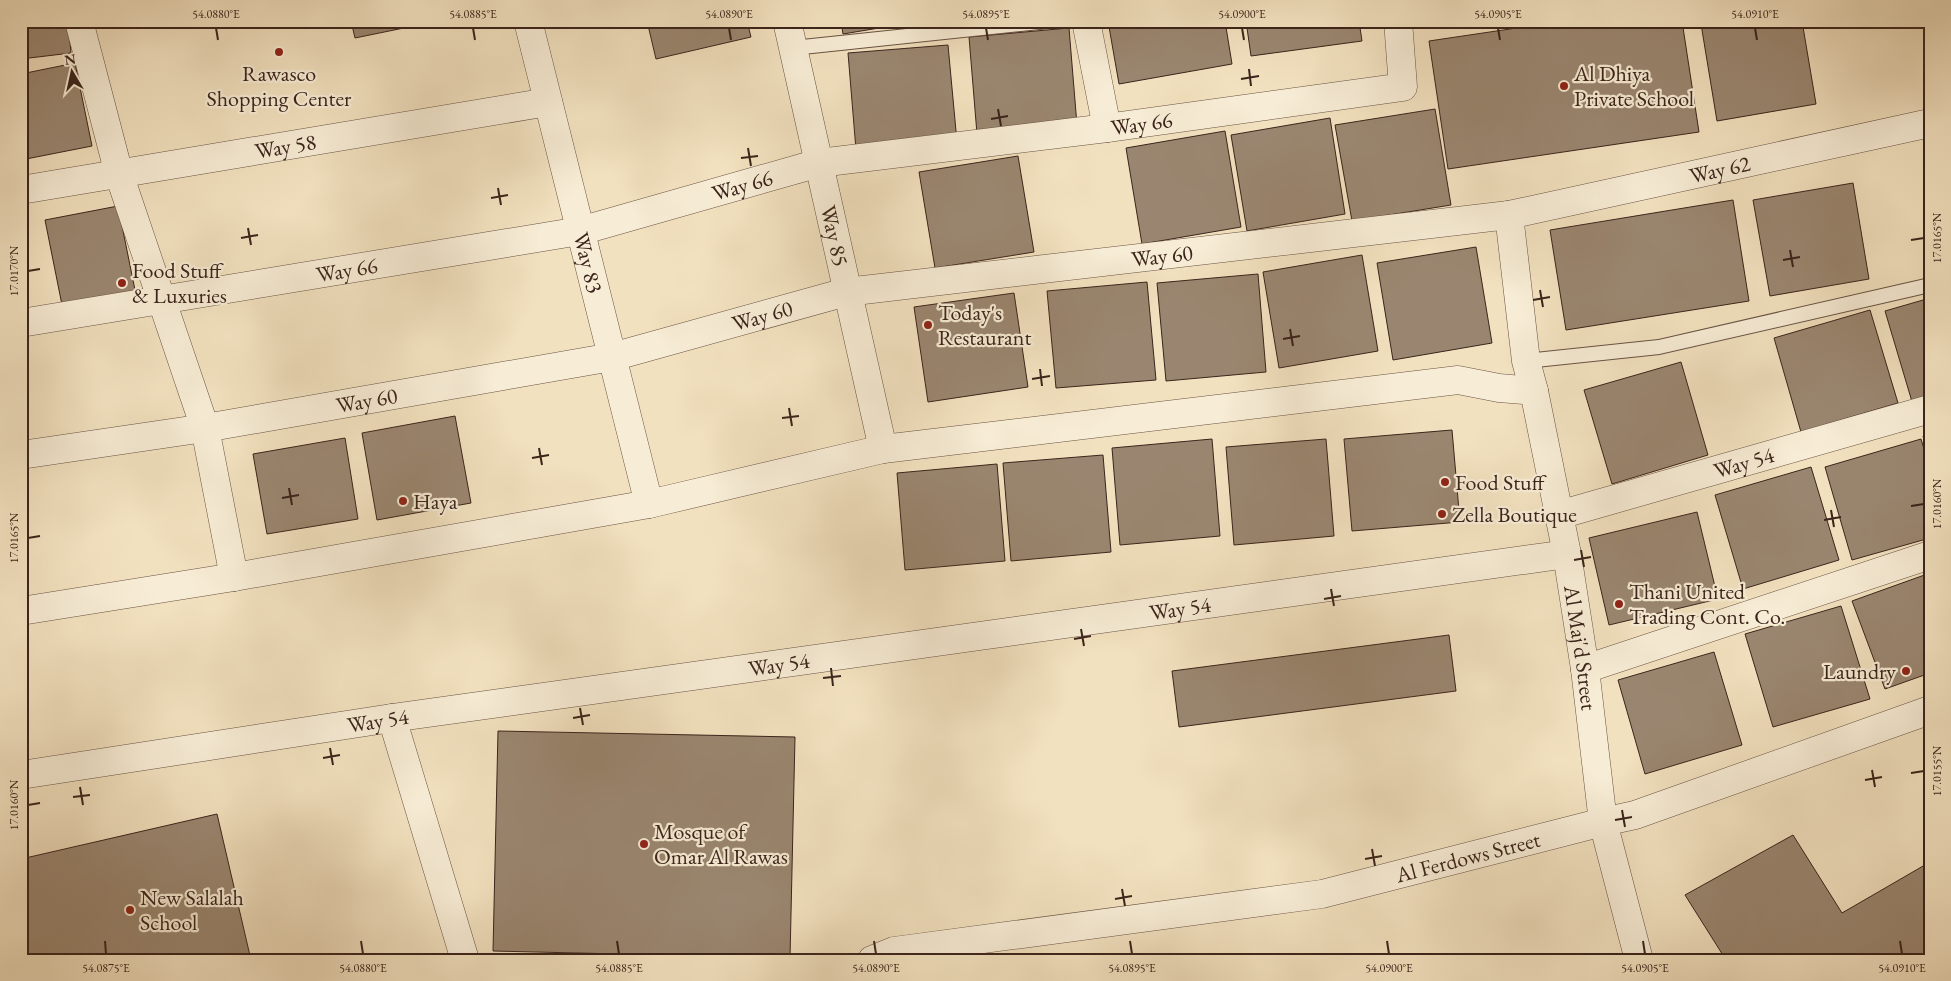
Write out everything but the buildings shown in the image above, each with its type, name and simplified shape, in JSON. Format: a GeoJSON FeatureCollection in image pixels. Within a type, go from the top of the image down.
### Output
{"type":"FeatureCollection","features":[{"type":"Feature","properties":{"kind":"street"},"geometry":{"type":"LineString","coordinates":[[79,21],[120,174],[205,428],[234,577]]}},
{"type":"Feature","properties":{"kind":"street","name":"Way 83"},"geometry":{"type":"LineString","coordinates":[[528,21],[649,504]]}},
{"type":"Feature","properties":{"kind":"street","name":"Way 85"},"geometry":{"type":"LineString","coordinates":[[787,21],[846,292],[883,450]]}},
{"type":"Feature","properties":{"kind":"street"},"geometry":{"type":"LineString","coordinates":[[1086,21],[1107,128]]}},
{"type":"Feature","properties":{"kind":"street","name":"Way 66"},"geometry":{"type":"LineString","coordinates":[[21,323],[580,231],[819,162],[1107,128],[1403,87],[1398,21]]}},
{"type":"Feature","properties":{"kind":"street","name":"Way 58"},"geometry":{"type":"LineString","coordinates":[[21,190],[548,102]]}},
{"type":"Feature","properties":{"kind":"street","name":"Way 62"},"geometry":{"type":"LineString","coordinates":[[1509,215],[1930,123]]}},
{"type":"Feature","properties":{"kind":"street","name":"Way 60"},"geometry":{"type":"LineString","coordinates":[[21,455],[205,428],[612,357],[846,292],[1509,215]]}},
{"type":"Feature","properties":{"kind":"street","name":"Al Maj'd Street"},"geometry":{"type":"LineString","coordinates":[[1509,215],[1526,362],[1534,391],[1567,554],[1585,669],[1603,822],[1639,960]]}},
{"type":"Feature","properties":{"kind":"street"},"geometry":{"type":"LineString","coordinates":[[21,610],[234,577],[649,504],[883,450],[1458,380],[1498,388],[1534,391]]}},
{"type":"Feature","properties":{"kind":"street","name":"Way 54"},"geometry":{"type":"LineString","coordinates":[[1559,515],[1930,410]]}},
{"type":"Feature","properties":{"kind":"street","name":"Way 54"},"geometry":{"type":"LineString","coordinates":[[21,775],[392,718],[1567,554]]}},
{"type":"Feature","properties":{"kind":"street"},"geometry":{"type":"LineString","coordinates":[[1585,669],[1930,555]]}},
{"type":"Feature","properties":{"kind":"street","name":"Al Ferdows Street"},"geometry":{"type":"LineString","coordinates":[[872,960],[894,951],[1322,894],[1603,822],[1634,816],[1930,710]]}},
{"type":"Feature","properties":{"kind":"street"},"geometry":{"type":"LineString","coordinates":[[392,718],[465,960]]}},
{"type":"Feature","properties":{"kind":"lane"},"geometry":{"type":"LineString","coordinates":[[793,48],[1048,21]]}},
{"type":"Feature","properties":{"kind":"lane"},"geometry":{"type":"LineString","coordinates":[[1526,362],[1659,347],[1930,285]]}},
{"type":"Feature","properties":{"kind":"place","name":"Rawasco Shopping Center"},"geometry":{"type":"Point","coordinates":[279,52]}},
{"type":"Feature","properties":{"kind":"place","name":"Al Dhiya Private School"},"geometry":{"type":"Point","coordinates":[1564,86]}},
{"type":"Feature","properties":{"kind":"place","name":"Food Stuff & Luxuries"},"geometry":{"type":"Point","coordinates":[122,283]}},
{"type":"Feature","properties":{"kind":"place","name":"Today's Restaurant"},"geometry":{"type":"Point","coordinates":[928,325]}},
{"type":"Feature","properties":{"kind":"place","name":"Food Stuff"},"geometry":{"type":"Point","coordinates":[1445,482]}},
{"type":"Feature","properties":{"kind":"place","name":"Haya"},"geometry":{"type":"Point","coordinates":[403,501]}},
{"type":"Feature","properties":{"kind":"place","name":"Zella Boutique"},"geometry":{"type":"Point","coordinates":[1442,514]}},
{"type":"Feature","properties":{"kind":"place","name":"Thani United Trading Cont. Co."},"geometry":{"type":"Point","coordinates":[1619,604]}},
{"type":"Feature","properties":{"kind":"place","name":"Laundry"},"geometry":{"type":"Point","coordinates":[1906,671]}},
{"type":"Feature","properties":{"kind":"place","name":"Mosque of Omar Al Rawas"},"geometry":{"type":"Point","coordinates":[644,844]}},
{"type":"Feature","properties":{"kind":"place","name":"New Salalah School"},"geometry":{"type":"Point","coordinates":[130,910]}}]}
